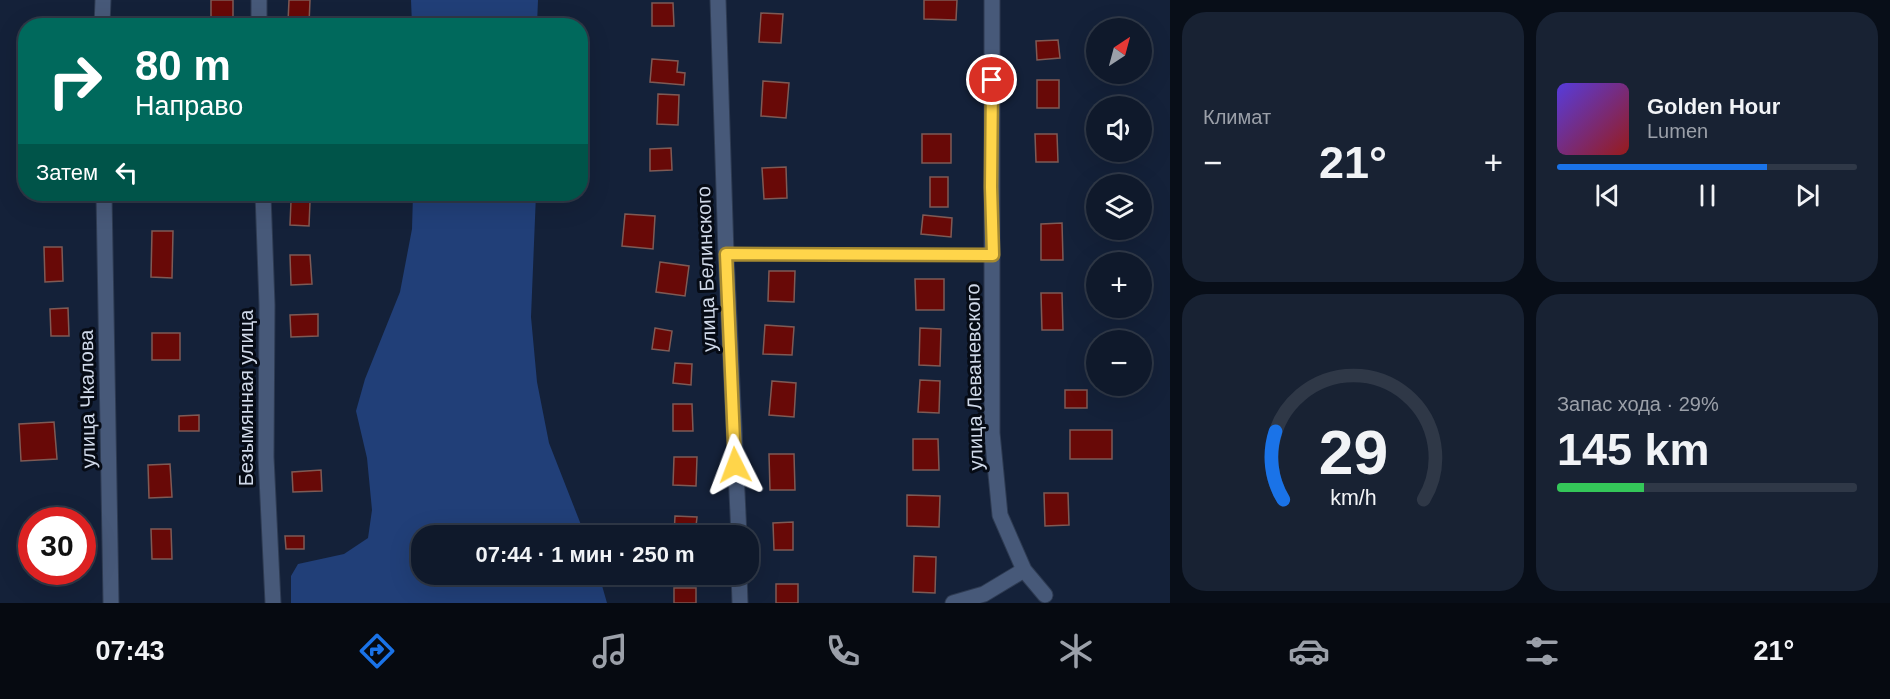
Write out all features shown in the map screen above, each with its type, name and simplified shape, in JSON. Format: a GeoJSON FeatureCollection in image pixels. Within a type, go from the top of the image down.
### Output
{"type":"FeatureCollection","features":[{"type":"Feature","properties":{"kind":"street"},"geometry":{"type":"LineString","coordinates":[[102,18],[103,0]]}},
{"type":"Feature","properties":{"kind":"street"},"geometry":{"type":"LineString","coordinates":[[259,0],[260,18]]}},
{"type":"Feature","properties":{"kind":"street","name":"улица Белинского"},"geometry":{"type":"LineString","coordinates":[[718,0],[726,254],[738,525]]}},
{"type":"Feature","properties":{"kind":"street","name":"улица Леваневского"},"geometry":{"type":"LineString","coordinates":[[992,0],[992,433],[1000,515],[1024,570],[1045,596]]}},
{"type":"Feature","properties":{"kind":"street","name":"улица Чкалова"},"geometry":{"type":"LineString","coordinates":[[104,201],[111,603]]}},
{"type":"Feature","properties":{"kind":"street","name":"Безымянная улица"},"geometry":{"type":"LineString","coordinates":[[263,201],[267,305],[266,457],[273,603]]}},
{"type":"Feature","properties":{"kind":"street"},"geometry":{"type":"LineString","coordinates":[[953,603],[984,594],[1024,570]]}},
{"type":"Feature","properties":{"kind":"street"},"geometry":{"type":"LineString","coordinates":[[739,585],[740,603]]}},
{"type":"Feature","properties":{"kind":"lane"},"geometry":{"type":"LineString","coordinates":[[726,254],[993,255]]}},
{"type":"Feature","properties":{"kind":"shaded area"},"geometry":{"type":"Polygon","coordinates":[[[411,0],[538,0],[537,18],[412,18],[411,0]]]}},
{"type":"Feature","properties":{"kind":"shaded area"},"geometry":{"type":"Polygon","coordinates":[[[413,201],[536,201],[531,317],[537,382],[549,443],[581,525],[411,525],[411,585],[602,585],[607,603],[291,603],[291,576],[298,564],[344,554],[368,538],[372,510],[367,458],[356,411],[365,379],[400,292],[412,229],[413,201]]]}},
{"type":"Feature","properties":{"kind":"building"},"geometry":{"type":"Polygon","coordinates":[[[211,0],[233,0],[233,18],[211,18],[211,0]]]}},
{"type":"Feature","properties":{"kind":"building"},"geometry":{"type":"Polygon","coordinates":[[[289,0],[310,0],[309,18],[288,18],[289,0]]]}},
{"type":"Feature","properties":{"kind":"building"},"geometry":{"type":"Polygon","coordinates":[[[924,0],[957,0],[956,20],[924,19],[924,0]]]}},
{"type":"Feature","properties":{"kind":"building"},"geometry":{"type":"Polygon","coordinates":[[[652,3],[673,3],[674,26],[652,26],[652,3]]]}},
{"type":"Feature","properties":{"kind":"building"},"geometry":{"type":"Polygon","coordinates":[[[761,13],[783,14],[781,43],[759,42],[761,13]]]}},
{"type":"Feature","properties":{"kind":"building"},"geometry":{"type":"Polygon","coordinates":[[[1058,40],[1060,58],[1037,60],[1036,41],[1058,40]]]}},
{"type":"Feature","properties":{"kind":"building"},"geometry":{"type":"Polygon","coordinates":[[[652,59],[678,61],[677,72],[685,73],[684,85],[650,82],[652,59]]]}},
{"type":"Feature","properties":{"kind":"building"},"geometry":{"type":"Polygon","coordinates":[[[1037,80],[1059,80],[1059,108],[1037,108],[1037,80]]]}},
{"type":"Feature","properties":{"kind":"building"},"geometry":{"type":"Polygon","coordinates":[[[763,81],[789,83],[786,118],[761,116],[763,81]]]}},
{"type":"Feature","properties":{"kind":"building"},"geometry":{"type":"Polygon","coordinates":[[[658,94],[679,95],[678,125],[657,124],[658,94]]]}},
{"type":"Feature","properties":{"kind":"building"},"geometry":{"type":"Polygon","coordinates":[[[922,134],[951,134],[951,163],[922,163],[922,134]]]}},
{"type":"Feature","properties":{"kind":"building"},"geometry":{"type":"Polygon","coordinates":[[[1035,134],[1057,134],[1058,162],[1036,162],[1035,134]]]}},
{"type":"Feature","properties":{"kind":"building"},"geometry":{"type":"Polygon","coordinates":[[[671,148],[672,170],[650,171],[650,149],[671,148]]]}},
{"type":"Feature","properties":{"kind":"building"},"geometry":{"type":"Polygon","coordinates":[[[786,167],[787,198],[764,199],[762,168],[786,167]]]}},
{"type":"Feature","properties":{"kind":"building"},"geometry":{"type":"Polygon","coordinates":[[[930,177],[948,177],[948,207],[930,207],[930,177]]]}},
{"type":"Feature","properties":{"kind":"building"},"geometry":{"type":"Polygon","coordinates":[[[291,201],[310,202],[309,226],[290,225],[291,201]]]}},
{"type":"Feature","properties":{"kind":"building"},"geometry":{"type":"Polygon","coordinates":[[[625,214],[655,216],[653,249],[622,246],[625,214]]]}},
{"type":"Feature","properties":{"kind":"building"},"geometry":{"type":"Polygon","coordinates":[[[923,215],[952,218],[951,237],[921,234],[923,215]]]}},
{"type":"Feature","properties":{"kind":"building"},"geometry":{"type":"Polygon","coordinates":[[[1062,223],[1063,260],[1041,260],[1041,224],[1062,223]]]}},
{"type":"Feature","properties":{"kind":"building"},"geometry":{"type":"Polygon","coordinates":[[[152,231],[173,231],[172,278],[151,277],[152,231]]]}},
{"type":"Feature","properties":{"kind":"building"},"geometry":{"type":"Polygon","coordinates":[[[44,247],[62,247],[63,281],[45,282],[44,247]]]}},
{"type":"Feature","properties":{"kind":"building"},"geometry":{"type":"Polygon","coordinates":[[[290,255],[310,255],[312,284],[291,285],[290,255]]]}},
{"type":"Feature","properties":{"kind":"building"},"geometry":{"type":"Polygon","coordinates":[[[660,262],[689,266],[685,296],[656,292],[660,262]]]}},
{"type":"Feature","properties":{"kind":"building"},"geometry":{"type":"Polygon","coordinates":[[[769,271],[795,271],[794,302],[768,301],[769,271]]]}},
{"type":"Feature","properties":{"kind":"building"},"geometry":{"type":"Polygon","coordinates":[[[915,279],[944,279],[944,310],[916,310],[915,279]]]}},
{"type":"Feature","properties":{"kind":"building"},"geometry":{"type":"Polygon","coordinates":[[[1041,293],[1062,293],[1063,330],[1042,330],[1041,293]]]}},
{"type":"Feature","properties":{"kind":"building"},"geometry":{"type":"Polygon","coordinates":[[[68,308],[69,336],[51,336],[50,309],[68,308]]]}},
{"type":"Feature","properties":{"kind":"building"},"geometry":{"type":"Polygon","coordinates":[[[318,314],[318,336],[291,337],[290,315],[318,314]]]}},
{"type":"Feature","properties":{"kind":"building"},"geometry":{"type":"Polygon","coordinates":[[[765,325],[794,327],[792,355],[763,354],[765,325]]]}},
{"type":"Feature","properties":{"kind":"building"},"geometry":{"type":"Polygon","coordinates":[[[655,328],[672,331],[669,351],[652,349],[655,328]]]}},
{"type":"Feature","properties":{"kind":"building"},"geometry":{"type":"Polygon","coordinates":[[[920,328],[941,329],[940,366],[919,365],[920,328]]]}},
{"type":"Feature","properties":{"kind":"building"},"geometry":{"type":"Polygon","coordinates":[[[152,333],[180,333],[180,360],[152,360],[152,333]]]}},
{"type":"Feature","properties":{"kind":"building"},"geometry":{"type":"Polygon","coordinates":[[[675,363],[692,364],[691,385],[673,383],[675,363]]]}},
{"type":"Feature","properties":{"kind":"building"},"geometry":{"type":"Polygon","coordinates":[[[920,380],[940,381],[939,413],[918,412],[920,380]]]}},
{"type":"Feature","properties":{"kind":"building"},"geometry":{"type":"Polygon","coordinates":[[[772,381],[796,383],[794,417],[769,415],[772,381]]]}},
{"type":"Feature","properties":{"kind":"building"},"geometry":{"type":"Polygon","coordinates":[[[1065,390],[1086,390],[1087,408],[1065,408],[1065,390]]]}},
{"type":"Feature","properties":{"kind":"building"},"geometry":{"type":"Polygon","coordinates":[[[673,404],[692,404],[693,431],[673,431],[673,404]]]}},
{"type":"Feature","properties":{"kind":"building"},"geometry":{"type":"Polygon","coordinates":[[[199,415],[199,431],[179,431],[179,416],[199,415]]]}},
{"type":"Feature","properties":{"kind":"building"},"geometry":{"type":"Polygon","coordinates":[[[54,422],[57,459],[21,461],[19,424],[54,422]]]}},
{"type":"Feature","properties":{"kind":"building"},"geometry":{"type":"Polygon","coordinates":[[[1070,430],[1112,430],[1112,459],[1070,459],[1070,430]]]}},
{"type":"Feature","properties":{"kind":"building"},"geometry":{"type":"Polygon","coordinates":[[[913,439],[938,439],[939,470],[913,470],[913,439]]]}},
{"type":"Feature","properties":{"kind":"building"},"geometry":{"type":"Polygon","coordinates":[[[769,454],[794,454],[795,490],[770,490],[769,454]]]}},
{"type":"Feature","properties":{"kind":"building"},"geometry":{"type":"Polygon","coordinates":[[[674,457],[697,457],[696,486],[673,485],[674,457]]]}},
{"type":"Feature","properties":{"kind":"building"},"geometry":{"type":"Polygon","coordinates":[[[170,464],[172,497],[149,498],[148,465],[170,464]]]}},
{"type":"Feature","properties":{"kind":"building"},"geometry":{"type":"Polygon","coordinates":[[[321,470],[322,491],[293,492],[292,472],[321,470]]]}},
{"type":"Feature","properties":{"kind":"building"},"geometry":{"type":"Polygon","coordinates":[[[1044,493],[1068,493],[1069,525],[1045,526],[1044,493]]]}},
{"type":"Feature","properties":{"kind":"building"},"geometry":{"type":"Polygon","coordinates":[[[907,495],[940,496],[939,527],[907,526],[907,495]]]}},
{"type":"Feature","properties":{"kind":"building"},"geometry":{"type":"Polygon","coordinates":[[[675,516],[697,517],[696,525],[675,525],[675,516]]]}},
{"type":"Feature","properties":{"kind":"building"},"geometry":{"type":"Polygon","coordinates":[[[793,522],[793,550],[774,550],[773,523],[793,522]]]}},
{"type":"Feature","properties":{"kind":"building"},"geometry":{"type":"Polygon","coordinates":[[[151,529],[171,529],[172,559],[152,559],[151,529]]]}},
{"type":"Feature","properties":{"kind":"building"},"geometry":{"type":"Polygon","coordinates":[[[285,536],[304,536],[304,549],[286,549],[285,536]]]}},
{"type":"Feature","properties":{"kind":"building"},"geometry":{"type":"Polygon","coordinates":[[[914,556],[936,557],[935,593],[913,592],[914,556]]]}},
{"type":"Feature","properties":{"kind":"building"},"geometry":{"type":"Polygon","coordinates":[[[776,584],[798,584],[798,603],[776,603],[776,584]]]}},
{"type":"Feature","properties":{"kind":"building"},"geometry":{"type":"Polygon","coordinates":[[[674,588],[696,588],[696,603],[674,603],[674,588]]]}},
{"type":"Feature","properties":{"kind":"route"},"geometry":{"type":"LineString","coordinates":[[735,465],[726,254],[993,255],[992,80]]}}]}
